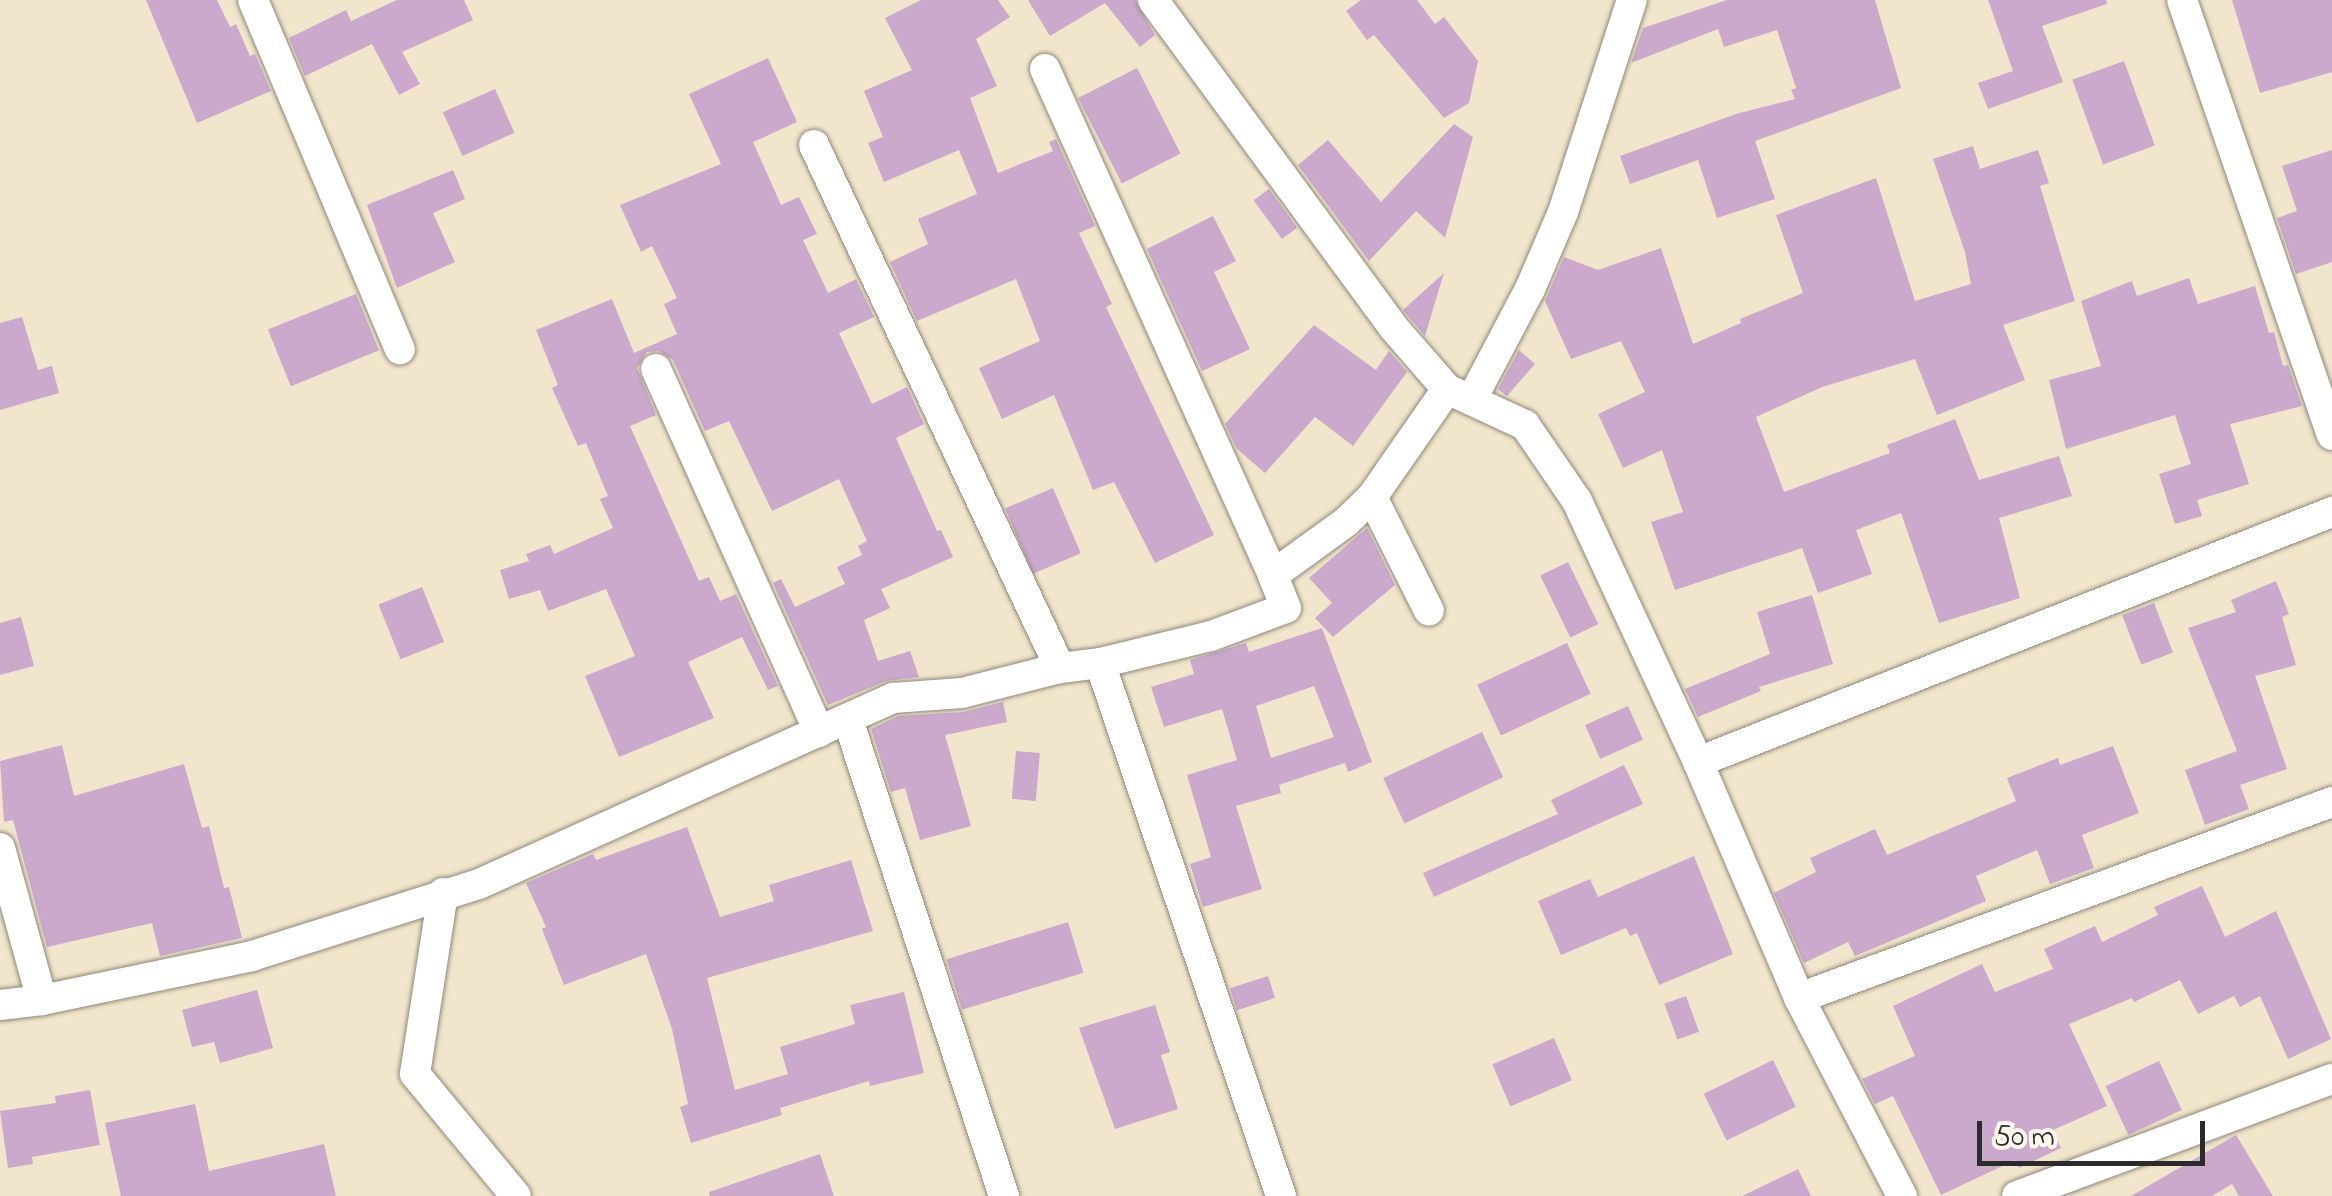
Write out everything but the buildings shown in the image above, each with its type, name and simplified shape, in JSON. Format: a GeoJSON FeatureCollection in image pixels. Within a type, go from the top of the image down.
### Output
{"type":"FeatureCollection","features":[{"type":"Feature","properties":{"kind":"street"},"geometry":{"type":"LineString","coordinates":[[252,0],[400,349]]}},
{"type":"Feature","properties":{"kind":"street"},"geometry":{"type":"LineString","coordinates":[[1153,0],[1393,327],[1460,393],[1525,425],[1577,500],[1698,762],[1798,998],[1902,1196]]}},
{"type":"Feature","properties":{"kind":"street"},"geometry":{"type":"LineString","coordinates":[[1273,575],[1346,522],[1372,497],[1460,393],[1530,288],[1563,212],[1632,0]]}},
{"type":"Feature","properties":{"kind":"street"},"geometry":{"type":"LineString","coordinates":[[2182,0],[2332,436]]}},
{"type":"Feature","properties":{"kind":"street"},"geometry":{"type":"LineString","coordinates":[[0,1005],[42,1000],[252,956],[479,884],[893,698],[962,693],[1060,668],[1100,663],[1211,636],[1286,608],[1045,68]]}},
{"type":"Feature","properties":{"kind":"street"},"geometry":{"type":"LineString","coordinates":[[814,145],[1060,668]]}},
{"type":"Feature","properties":{"kind":"street"},"geometry":{"type":"LineString","coordinates":[[656,369],[834,726],[1004,1196]]}},
{"type":"Feature","properties":{"kind":"street"},"geometry":{"type":"LineString","coordinates":[[1372,497],[1429,611]]}},
{"type":"Feature","properties":{"kind":"street"},"geometry":{"type":"LineString","coordinates":[[1698,762],[2332,512]]}},
{"type":"Feature","properties":{"kind":"street"},"geometry":{"type":"LineString","coordinates":[[1100,663],[1281,1196]]}},
{"type":"Feature","properties":{"kind":"street"},"geometry":{"type":"LineString","coordinates":[[1798,998],[2332,802]]}},
{"type":"Feature","properties":{"kind":"street"},"geometry":{"type":"LineString","coordinates":[[0,848],[42,1000]]}},
{"type":"Feature","properties":{"kind":"street"},"geometry":{"type":"LineString","coordinates":[[443,893],[414,1074],[516,1196]]}},
{"type":"Feature","properties":{"kind":"street"},"geometry":{"type":"LineString","coordinates":[[2017,1196],[2332,1080]]}}]}
